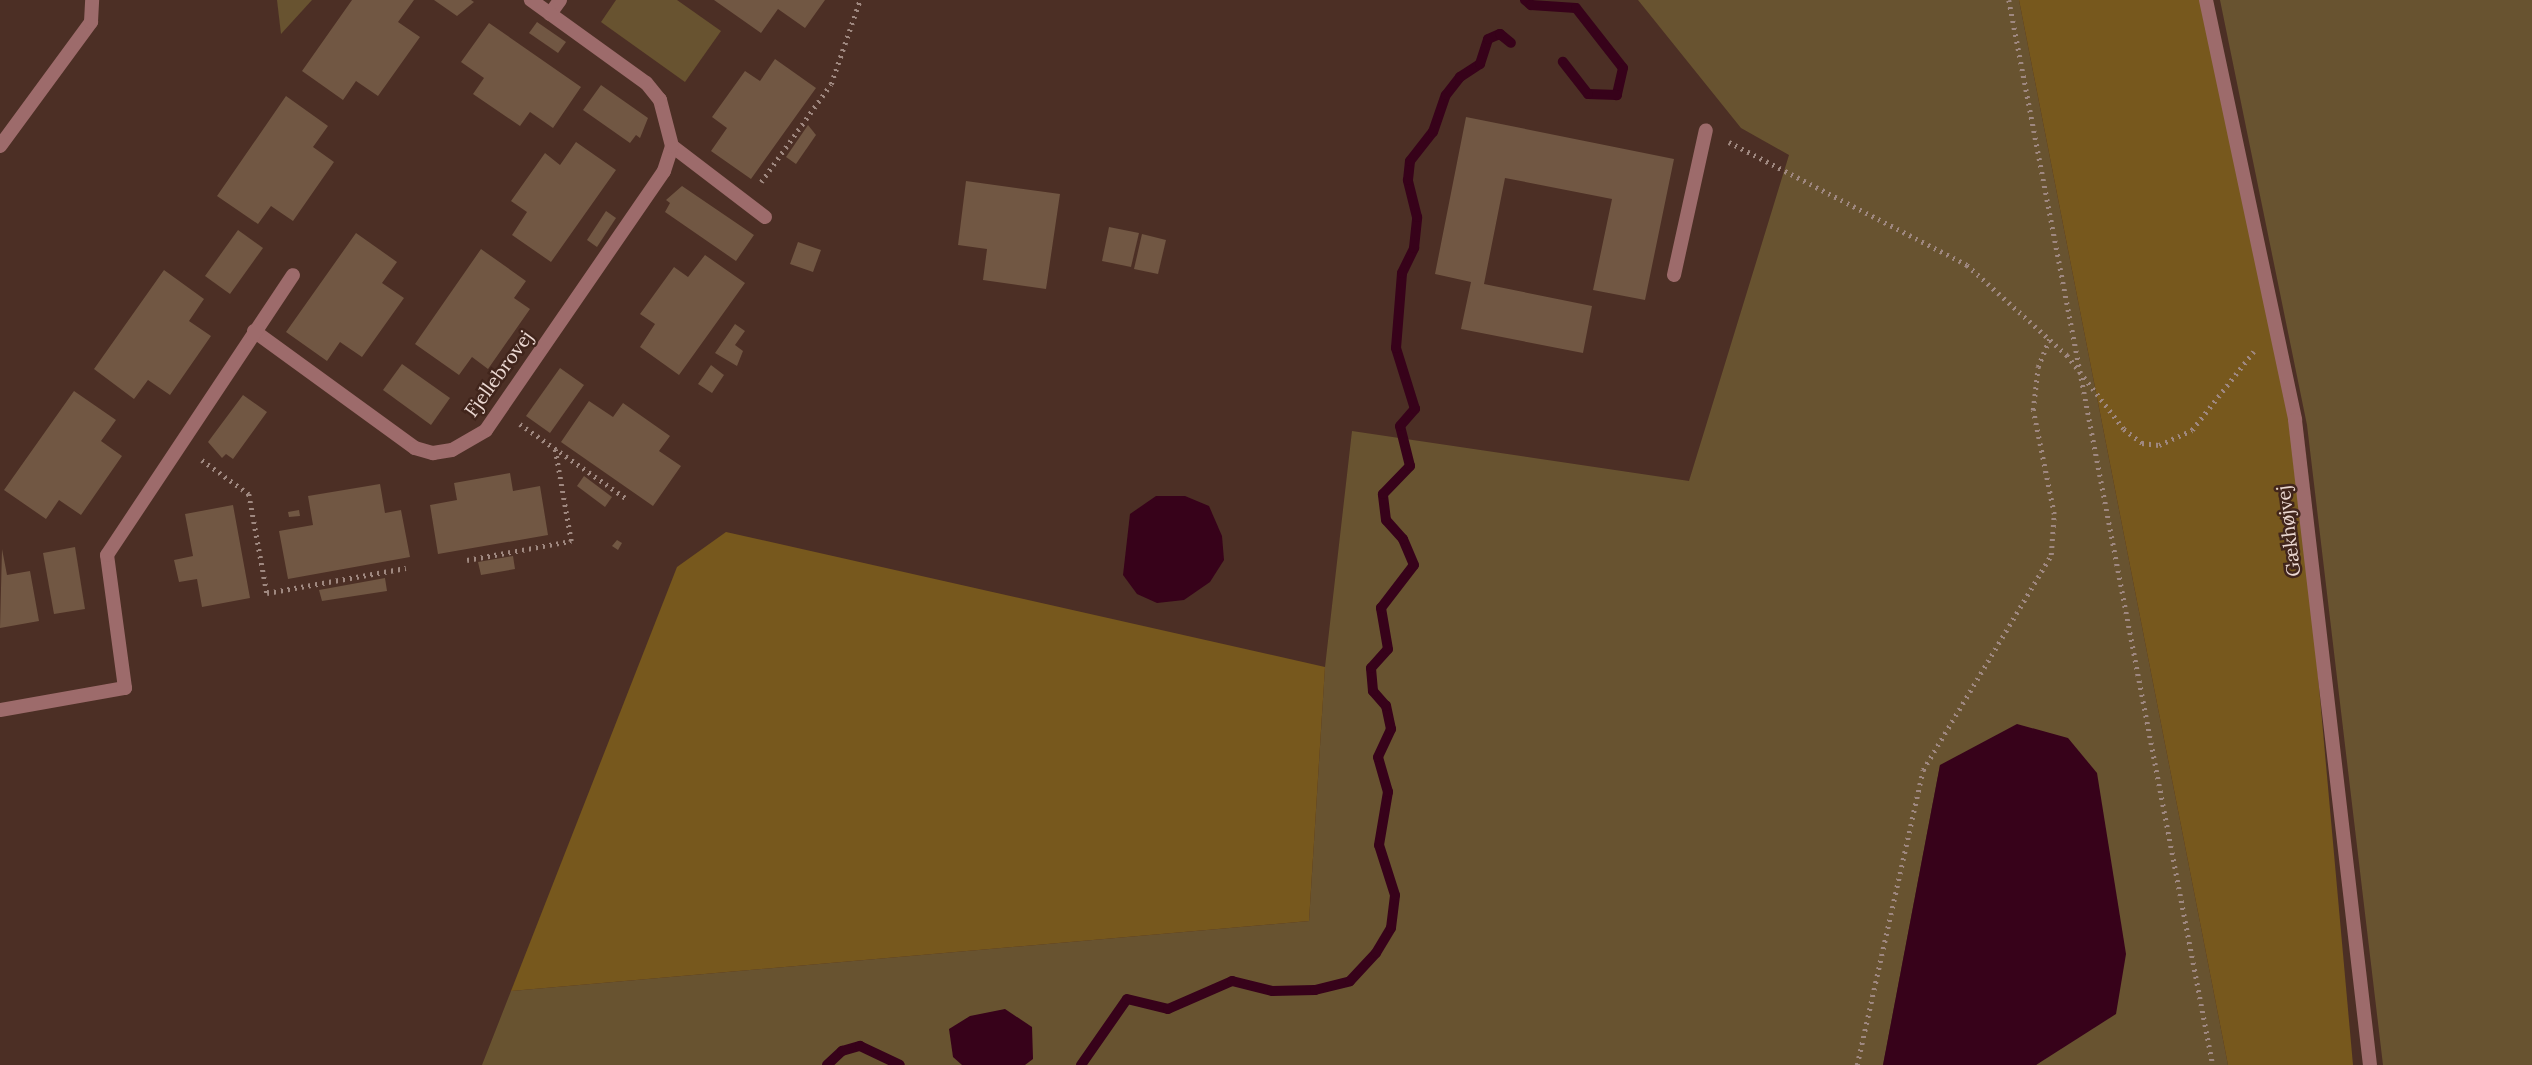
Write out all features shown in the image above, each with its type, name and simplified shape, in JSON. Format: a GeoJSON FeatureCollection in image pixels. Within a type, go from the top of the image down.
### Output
{"type":"FeatureCollection","features":[{"type":"Feature","properties":{"kind":"street"},"geometry":{"type":"LineString","coordinates":[[0,146],[91,22],[92,0]]}},
{"type":"Feature","properties":{"kind":"street"},"geometry":{"type":"LineString","coordinates":[[531,0],[646,83],[660,100],[672,146],[765,217]]}},
{"type":"Feature","properties":{"kind":"street"},"geometry":{"type":"LineString","coordinates":[[550,14],[560,0]]}},
{"type":"Feature","properties":{"kind":"street","name":"Gækhøjvej"},"geometry":{"type":"LineString","coordinates":[[2206,0],[2295,420],[2370,1065]]}},
{"type":"Feature","properties":{"kind":"street"},"geometry":{"type":"LineString","coordinates":[[1674,275],[1706,131]]}},
{"type":"Feature","properties":{"kind":"street","name":"Fjellebrovej"},"geometry":{"type":"LineString","coordinates":[[254,331],[415,449],[433,453],[470,442],[499,410],[664,172],[672,146]]}},
{"type":"Feature","properties":{"kind":"street"},"geometry":{"type":"LineString","coordinates":[[0,710],[125,688],[107,555],[293,275]]}},
{"type":"Feature","properties":{"kind":"path"},"geometry":{"type":"LineString","coordinates":[[746,202],[831,84],[860,0]]}},
{"type":"Feature","properties":{"kind":"path"},"geometry":{"type":"LineString","coordinates":[[2009,0],[2085,379],[2213,1065]]}},
{"type":"Feature","properties":{"kind":"path"},"geometry":{"type":"LineString","coordinates":[[1706,131],[1966,265],[2050,338],[2124,429],[2142,443],[2159,445],[2192,430],[2275,324]]}},
{"type":"Feature","properties":{"kind":"path"},"geometry":{"type":"LineString","coordinates":[[1857,1065],[1923,770],[2051,555],[2054,514],[2033,410],[2038,367],[2050,338]]}},
{"type":"Feature","properties":{"kind":"path"},"geometry":{"type":"LineString","coordinates":[[499,410],[627,499]]}},
{"type":"Feature","properties":{"kind":"path"},"geometry":{"type":"LineString","coordinates":[[180,445],[249,494],[267,593],[406,568]]}},
{"type":"Feature","properties":{"kind":"path"},"geometry":{"type":"LineString","coordinates":[[467,559],[571,541],[555,449]]}},
{"type":"Feature","properties":{"kind":"shaded area"},"geometry":{"type":"Polygon","coordinates":[[[277,0],[312,0],[281,34],[277,0]]]}},
{"type":"Feature","properties":{"kind":"shaded area"},"geometry":{"type":"Polygon","coordinates":[[[616,0],[677,0],[721,31],[685,82],[601,22],[616,0]]]}},
{"type":"Feature","properties":{"kind":"shaded area"},"geometry":{"type":"Polygon","coordinates":[[[1638,0],[2019,0],[2228,1065],[2036,1065],[2053,1052],[1940,765],[1883,1065],[482,1065],[511,991],[1309,921],[1325,667],[1352,431],[1689,481],[1789,155],[1741,128],[1638,0]]]}},
{"type":"Feature","properties":{"kind":"shaded area"},"geometry":{"type":"Polygon","coordinates":[[[2019,0],[2201,0],[2295,420],[2353,1065],[2228,1065],[2019,0]]]}},
{"type":"Feature","properties":{"kind":"shaded area"},"geometry":{"type":"Polygon","coordinates":[[[2220,0],[2532,0],[2532,1065],[2383,1065],[2307,425],[2220,0]]]}},
{"type":"Feature","properties":{"kind":"shaded area"},"geometry":{"type":"Polygon","coordinates":[[[1156,496],[1185,496],[1209,506],[1222,536],[1224,560],[1210,582],[1184,600],[1157,603],[1137,594],[1123,575],[1130,514],[1156,496]]]}},
{"type":"Feature","properties":{"kind":"shaded area"},"geometry":{"type":"Polygon","coordinates":[[[726,532],[1325,667],[1309,921],[511,991],[677,567],[726,532]]]}},
{"type":"Feature","properties":{"kind":"shaded area"},"geometry":{"type":"Polygon","coordinates":[[[2017,724],[2068,738],[2097,773],[2126,954],[2116,1014],[2036,1065],[1883,1065],[1940,765],[2017,724]]]}},
{"type":"Feature","properties":{"kind":"shaded area"},"geometry":{"type":"Polygon","coordinates":[[[1005,1009],[1032,1027],[1033,1059],[1025,1065],[962,1065],[953,1057],[949,1029],[970,1016],[1005,1009]]]}},
{"type":"Feature","properties":{"kind":"building"},"geometry":{"type":"Polygon","coordinates":[[[352,0],[414,0],[398,22],[420,37],[378,96],[356,81],[343,100],[302,71],[352,0]]]}},
{"type":"Feature","properties":{"kind":"building"},"geometry":{"type":"Polygon","coordinates":[[[434,0],[471,0],[474,2],[457,16],[434,0]]]}},
{"type":"Feature","properties":{"kind":"building"},"geometry":{"type":"Polygon","coordinates":[[[714,0],[825,0],[805,28],[778,9],[761,33],[714,0]]]}},
{"type":"Feature","properties":{"kind":"building"},"geometry":{"type":"Polygon","coordinates":[[[537,22],[566,42],[558,53],[529,33],[537,22]]]}},
{"type":"Feature","properties":{"kind":"building"},"geometry":{"type":"Polygon","coordinates":[[[489,23],[581,87],[553,128],[530,112],[520,126],[473,94],[484,78],[461,62],[489,23]]]}},
{"type":"Feature","properties":{"kind":"building"},"geometry":{"type":"Polygon","coordinates":[[[775,59],[816,88],[751,179],[711,151],[727,128],[712,117],[745,71],[760,81],[775,59]]]}},
{"type":"Feature","properties":{"kind":"building"},"geometry":{"type":"Polygon","coordinates":[[[601,85],[648,118],[640,138],[636,135],[630,143],[583,110],[601,85]]]}},
{"type":"Feature","properties":{"kind":"building"},"geometry":{"type":"Polygon","coordinates":[[[286,96],[328,126],[313,147],[334,162],[293,221],[271,206],[258,224],[217,196],[286,96]]]}},
{"type":"Feature","properties":{"kind":"building"},"geometry":{"type":"Polygon","coordinates":[[[1466,117],[1674,159],[1645,300],[1593,290],[1612,199],[1505,178],[1484,284],[1592,306],[1583,353],[1461,329],[1471,282],[1435,274],[1466,117]]]}},
{"type":"Feature","properties":{"kind":"building"},"geometry":{"type":"Polygon","coordinates":[[[808,125],[816,135],[796,164],[786,157],[808,125]]]}},
{"type":"Feature","properties":{"kind":"building"},"geometry":{"type":"Polygon","coordinates":[[[576,142],[616,170],[551,262],[512,235],[527,212],[511,201],[545,153],[560,165],[576,142]]]}},
{"type":"Feature","properties":{"kind":"building"},"geometry":{"type":"Polygon","coordinates":[[[966,181],[1060,194],[1046,289],[983,280],[987,249],[958,245],[966,181]]]}},
{"type":"Feature","properties":{"kind":"building"},"geometry":{"type":"Polygon","coordinates":[[[682,186],[754,235],[736,261],[665,212],[670,203],[666,200],[682,186]]]}},
{"type":"Feature","properties":{"kind":"building"},"geometry":{"type":"Polygon","coordinates":[[[606,211],[616,218],[597,247],[587,240],[606,211]]]}},
{"type":"Feature","properties":{"kind":"building"},"geometry":{"type":"Polygon","coordinates":[[[1109,227],[1139,233],[1131,267],[1102,261],[1109,227]]]}},
{"type":"Feature","properties":{"kind":"building"},"geometry":{"type":"Polygon","coordinates":[[[238,230],[263,248],[230,294],[205,276],[238,230]]]}},
{"type":"Feature","properties":{"kind":"building"},"geometry":{"type":"Polygon","coordinates":[[[356,233],[397,262],[382,283],[404,298],[362,357],[340,342],[327,361],[286,332],[356,233]]]}},
{"type":"Feature","properties":{"kind":"building"},"geometry":{"type":"Polygon","coordinates":[[[1142,234],[1166,240],[1158,274],[1134,269],[1142,234]]]}},
{"type":"Feature","properties":{"kind":"building"},"geometry":{"type":"Polygon","coordinates":[[[798,242],[821,250],[813,272],[790,264],[798,242]]]}},
{"type":"Feature","properties":{"kind":"building"},"geometry":{"type":"Polygon","coordinates":[[[481,249],[526,281],[514,298],[530,309],[488,369],[472,357],[459,375],[415,344],[481,249]]]}},
{"type":"Feature","properties":{"kind":"building"},"geometry":{"type":"Polygon","coordinates":[[[705,255],[745,283],[679,375],[640,347],[655,324],[640,314],[674,267],[688,277],[705,255]]]}},
{"type":"Feature","properties":{"kind":"building"},"geometry":{"type":"Polygon","coordinates":[[[164,270],[204,299],[189,321],[211,336],[170,395],[148,380],[134,399],[94,369],[164,270]]]}},
{"type":"Feature","properties":{"kind":"building"},"geometry":{"type":"Polygon","coordinates":[[[735,324],[745,331],[735,345],[743,351],[737,366],[715,353],[735,324]]]}},
{"type":"Feature","properties":{"kind":"building"},"geometry":{"type":"Polygon","coordinates":[[[402,364],[450,398],[431,425],[383,390],[402,364]]]}},
{"type":"Feature","properties":{"kind":"building"},"geometry":{"type":"Polygon","coordinates":[[[711,365],[724,375],[712,393],[698,384],[711,365]]]}},
{"type":"Feature","properties":{"kind":"building"},"geometry":{"type":"Polygon","coordinates":[[[560,368],[584,385],[550,433],[526,416],[560,368]]]}},
{"type":"Feature","properties":{"kind":"building"},"geometry":{"type":"Polygon","coordinates":[[[74,391],[116,420],[101,441],[122,456],[81,515],[59,500],[46,519],[4,490],[74,391]]]}},
{"type":"Feature","properties":{"kind":"building"},"geometry":{"type":"Polygon","coordinates":[[[243,395],[267,412],[233,459],[226,454],[222,458],[208,442],[243,395]]]}},
{"type":"Feature","properties":{"kind":"building"},"geometry":{"type":"Polygon","coordinates":[[[589,401],[613,417],[623,403],[670,436],[659,451],[681,466],[653,506],[561,442],[589,401]]]}},
{"type":"Feature","properties":{"kind":"building"},"geometry":{"type":"Polygon","coordinates":[[[510,473],[513,491],[540,486],[548,535],[438,554],[430,505],[457,500],[454,483],[510,473]]]}},
{"type":"Feature","properties":{"kind":"building"},"geometry":{"type":"Polygon","coordinates":[[[584,476],[612,497],[605,507],[577,486],[584,476]]]}},
{"type":"Feature","properties":{"kind":"building"},"geometry":{"type":"Polygon","coordinates":[[[380,484],[385,513],[401,510],[410,557],[288,579],[279,531],[313,525],[308,496],[380,484]]]}},
{"type":"Feature","properties":{"kind":"building"},"geometry":{"type":"Polygon","coordinates":[[[233,505],[250,598],[202,607],[197,579],[179,582],[174,560],[193,556],[185,514],[233,505]]]}},
{"type":"Feature","properties":{"kind":"building"},"geometry":{"type":"Polygon","coordinates":[[[299,510],[300,516],[289,517],[288,512],[299,510]]]}},
{"type":"Feature","properties":{"kind":"building"},"geometry":{"type":"Polygon","coordinates":[[[617,540],[622,543],[618,550],[612,546],[617,540]]]}},
{"type":"Feature","properties":{"kind":"building"},"geometry":{"type":"Polygon","coordinates":[[[75,547],[85,609],[54,614],[43,553],[75,547]]]}},
{"type":"Feature","properties":{"kind":"building"},"geometry":{"type":"Polygon","coordinates":[[[2,549],[7,575],[30,571],[39,621],[0,628],[2,549]]]}},
{"type":"Feature","properties":{"kind":"building"},"geometry":{"type":"Polygon","coordinates":[[[513,556],[515,569],[481,575],[478,562],[513,556]]]}},
{"type":"Feature","properties":{"kind":"building"},"geometry":{"type":"Polygon","coordinates":[[[385,578],[387,591],[322,601],[319,590],[385,578]]]}},
{"type":"Feature","properties":{"kind":"waterway"},"geometry":{"type":"LineString","coordinates":[[1525,0],[1531,5],[1576,8],[1623,68],[1617,95],[1588,94],[1563,62]]}},
{"type":"Feature","properties":{"kind":"waterway"},"geometry":{"type":"LineString","coordinates":[[1081,1065],[1127,999],[1168,1009],[1232,981],[1272,991],[1315,990],[1350,981],[1376,953],[1391,928],[1395,895],[1379,845],[1388,792],[1378,757],[1391,729],[1386,706],[1373,691],[1371,668],[1388,649],[1381,608],[1414,565],[1403,539],[1386,520],[1383,494],[1410,466],[1400,426],[1415,409],[1396,348],[1402,273],[1414,248],[1417,217],[1408,180],[1410,161],[1433,132],[1446,95],[1460,77],[1480,64],[1488,39],[1500,34],[1511,43]]}},
{"type":"Feature","properties":{"kind":"waterway"},"geometry":{"type":"LineString","coordinates":[[827,1065],[842,1051],[860,1046],[900,1065]]}}]}
